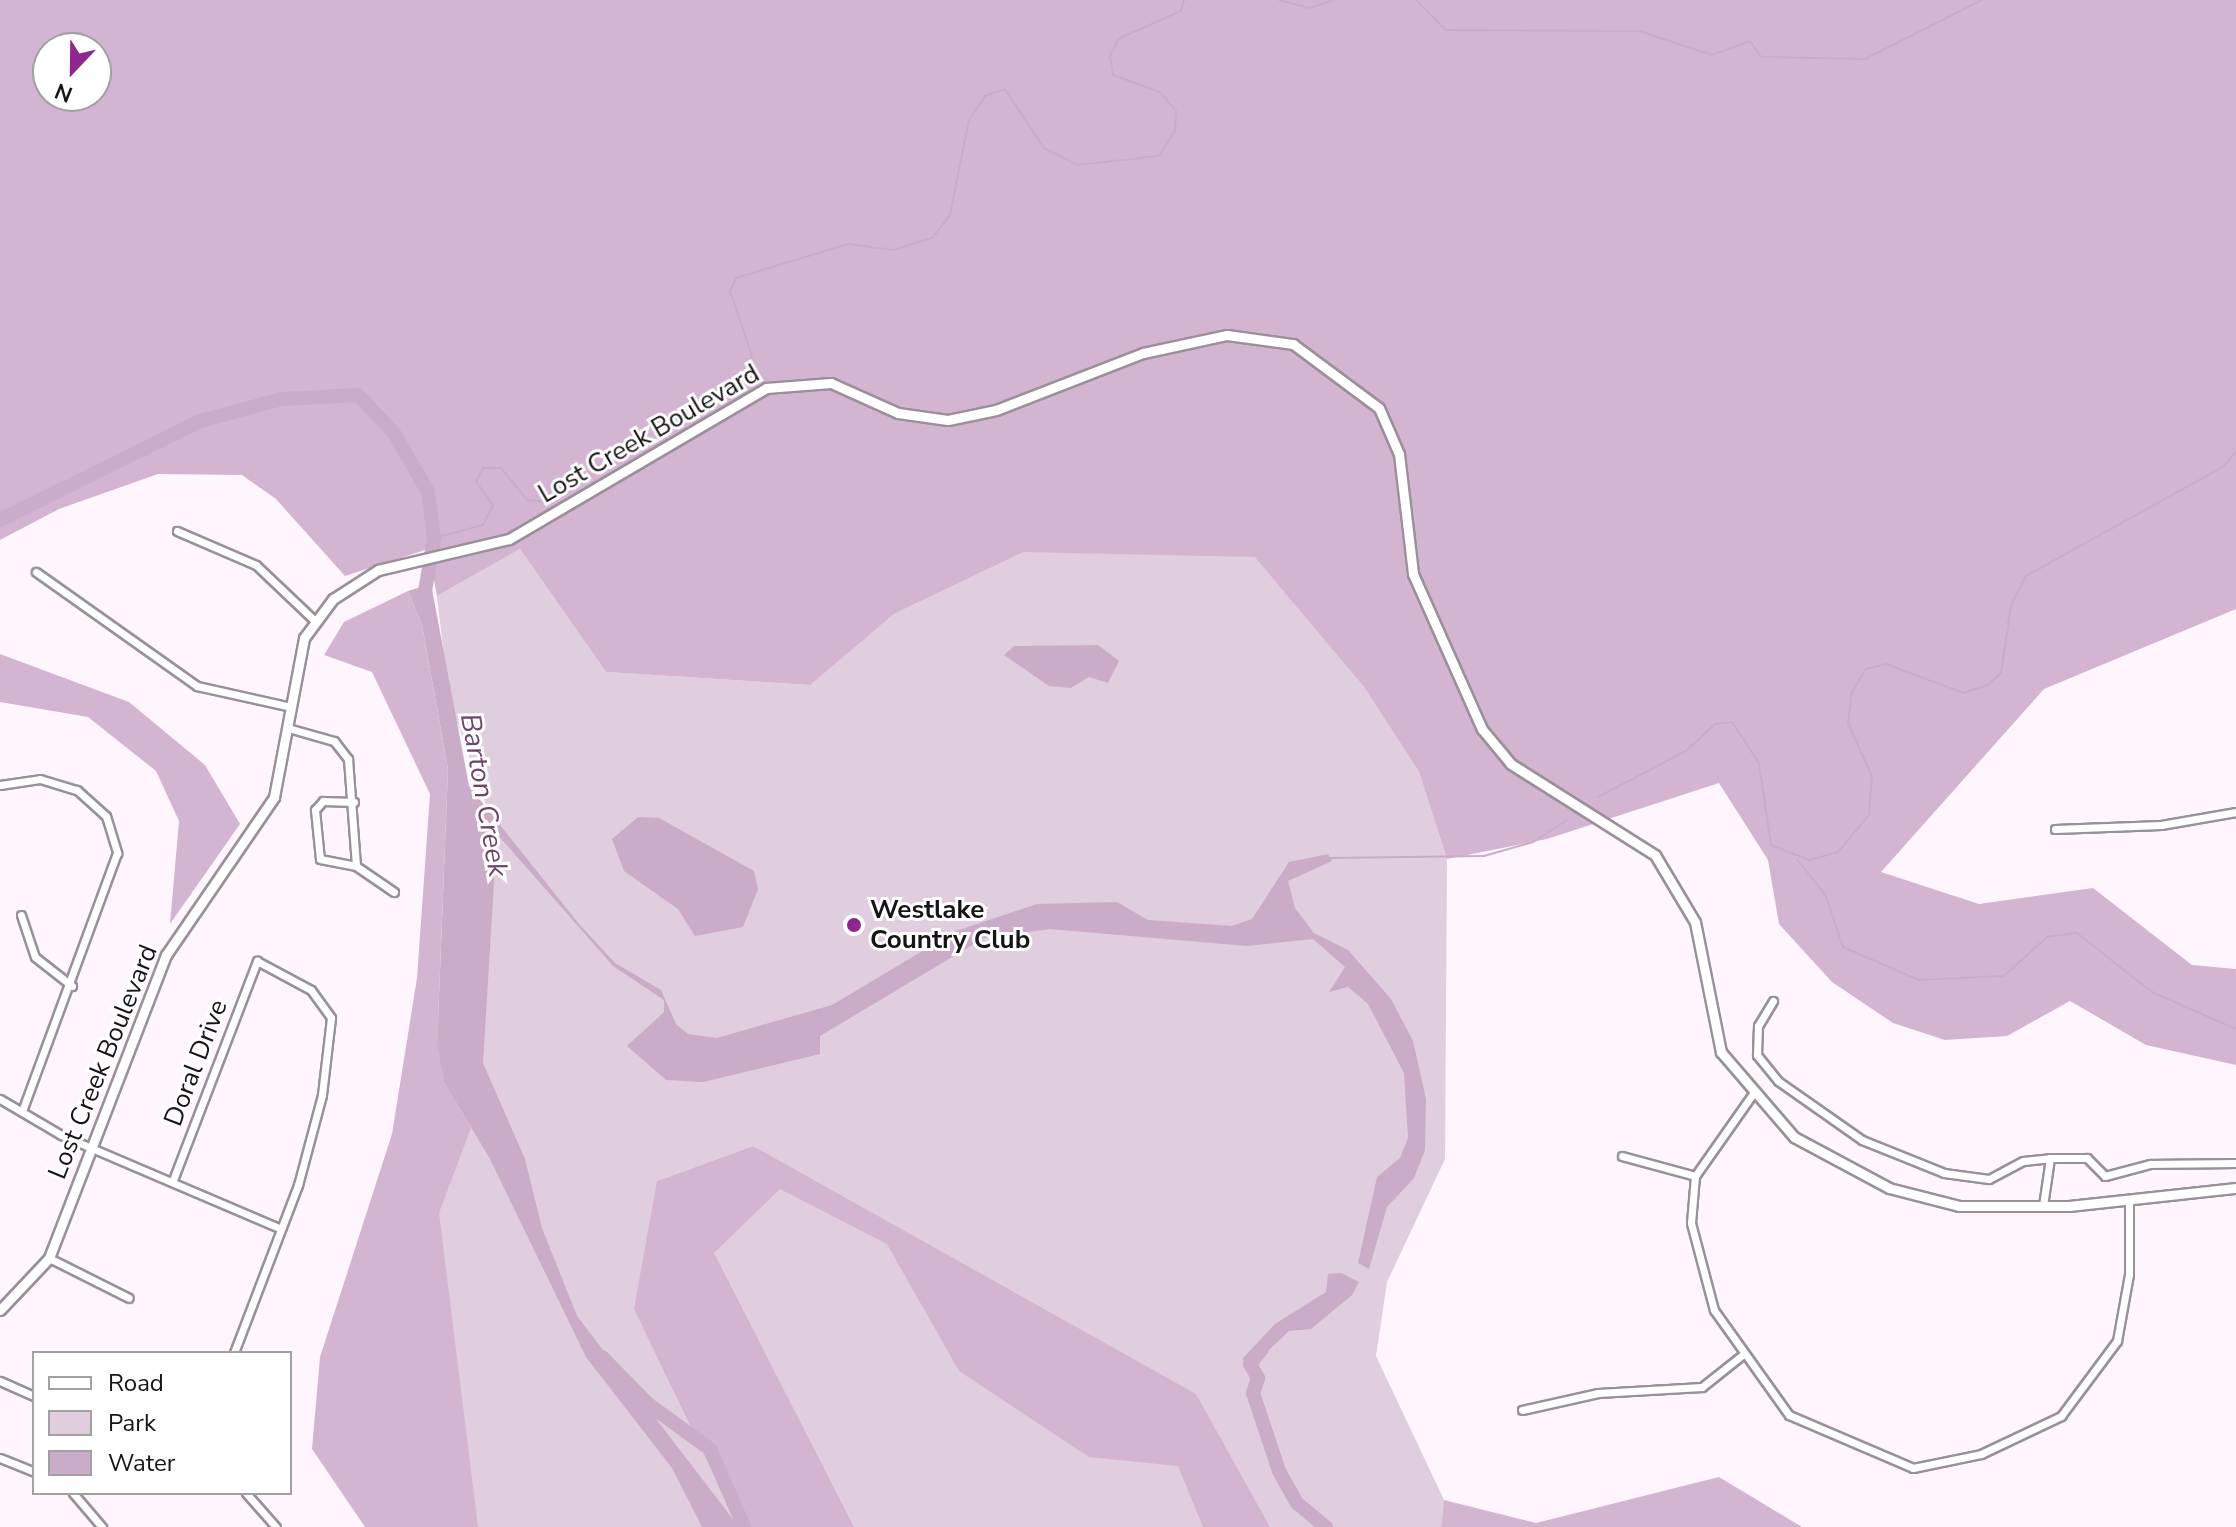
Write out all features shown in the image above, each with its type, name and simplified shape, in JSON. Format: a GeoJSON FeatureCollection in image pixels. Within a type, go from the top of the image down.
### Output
{"type":"FeatureCollection","features":[{"type":"Feature","properties":{"kind":"street","name":"Lost Creek Boulevard"},"geometry":{"type":"LineString","coordinates":[[0,1310],[49,1258],[166,955],[274,797],[291,707],[313,619],[378,570],[509,539],[739,403],[787,382],[831,383],[898,413],[948,420],[1197,339],[1251,335],[1293,344],[1363,391],[1388,422],[1399,454],[1413,574],[1497,751],[1627,834],[1672,877],[1704,954],[1714,1032],[1752,1095],[1794,1137],[1889,1188],[1959,1206],[2043,1206],[2236,1188]]}},
{"type":"Feature","properties":{"kind":"street"},"geometry":{"type":"LineString","coordinates":[[177,531],[256,565],[313,619]]}},
{"type":"Feature","properties":{"kind":"street"},"geometry":{"type":"LineString","coordinates":[[36,572],[197,686],[291,707]]}},
{"type":"Feature","properties":{"kind":"street"},"geometry":{"type":"LineString","coordinates":[[288,728],[318,733],[341,749],[353,771],[356,866]]}},
{"type":"Feature","properties":{"kind":"street"},"geometry":{"type":"LineString","coordinates":[[0,785],[40,779],[77,790],[106,816],[113,835],[114,875],[22,1111]]}},
{"type":"Feature","properties":{"kind":"street"},"geometry":{"type":"LineString","coordinates":[[354,802],[323,801],[315,810],[320,859],[356,866],[394,892]]}},
{"type":"Feature","properties":{"kind":"street"},"geometry":{"type":"LineString","coordinates":[[2055,829],[2161,825],[2236,812]]}},
{"type":"Feature","properties":{"kind":"street"},"geometry":{"type":"LineString","coordinates":[[21,915],[43,968],[72,986]]}},
{"type":"Feature","properties":{"kind":"street","name":"Doral Drive"},"geometry":{"type":"LineString","coordinates":[[173,1180],[257,961],[311,990],[331,1018],[315,1130],[281,1229]]}},
{"type":"Feature","properties":{"kind":"street"},"geometry":{"type":"LineString","coordinates":[[1773,1001],[1758,1026],[1762,1064],[1862,1140],[1969,1178],[1989,1179],[2023,1161],[2050,1158],[2087,1158],[2105,1176],[2150,1164],[2236,1163]]}},
{"type":"Feature","properties":{"kind":"street"},"geometry":{"type":"LineString","coordinates":[[1752,1095],[1695,1176],[1691,1223],[1709,1293],[1741,1356],[1789,1415],[1831,1439],[1913,1468],[1981,1454],[2061,1416],[2117,1341],[2129,1274],[2129,1200]]}},
{"type":"Feature","properties":{"kind":"street"},"geometry":{"type":"LineString","coordinates":[[0,1099],[92,1149],[173,1180],[281,1229],[235,1351]]}},
{"type":"Feature","properties":{"kind":"street"},"geometry":{"type":"LineString","coordinates":[[1622,1156],[1695,1176]]}},
{"type":"Feature","properties":{"kind":"street"},"geometry":{"type":"LineString","coordinates":[[2043,1206],[2050,1158]]}},
{"type":"Feature","properties":{"kind":"street"},"geometry":{"type":"LineString","coordinates":[[49,1258],[129,1298]]}},
{"type":"Feature","properties":{"kind":"street"},"geometry":{"type":"LineString","coordinates":[[1522,1410],[1598,1393],[1702,1387],[1741,1356]]}},
{"type":"Feature","properties":{"kind":"street"},"geometry":{"type":"LineString","coordinates":[[0,1381],[32,1395]]}},
{"type":"Feature","properties":{"kind":"street"},"geometry":{"type":"LineString","coordinates":[[0,1458],[32,1471]]}},
{"type":"Feature","properties":{"kind":"street"},"geometry":{"type":"LineString","coordinates":[[75,1495],[102,1527]]}},
{"type":"Feature","properties":{"kind":"street"},"geometry":{"type":"LineString","coordinates":[[248,1495],[276,1527]]}},
{"type":"Feature","properties":{"kind":"green space"},"geometry":{"type":"Polygon","coordinates":[[[1094,548],[1256,557],[1364,687],[1419,772],[1447,859],[1445,1159],[1387,1282],[1376,1356],[1444,1500],[1441,1527],[1270,1527],[753,1146],[657,1181],[739,1527],[452,1527],[400,1144],[496,833],[449,699],[437,596],[520,549],[606,672],[809,685],[894,614],[1024,552],[1094,548]]]}},
{"type":"Feature","properties":{"kind":"green space"},"geometry":{"type":"Polygon","coordinates":[[[779,1171],[1204,1454],[1243,1527],[806,1527],[673,1242],[779,1171]]]}},
{"type":"Feature","properties":{"kind":"shaded area"},"geometry":{"type":"Polygon","coordinates":[[[0,0],[2236,0],[2236,609],[2044,689],[1881,872],[1979,904],[2093,888],[2192,965],[2236,969],[2236,1065],[2146,1045],[2070,1001],[2007,1036],[1945,1040],[1893,1023],[1832,982],[1779,924],[1768,860],[1719,783],[1547,839],[1447,859],[1419,772],[1364,687],[1255,557],[1024,552],[894,614],[810,685],[606,672],[520,549],[437,596],[428,549],[345,576],[276,499],[242,475],[158,474],[59,509],[0,540],[0,0]]]}},
{"type":"Feature","properties":{"kind":"shaded area"},"geometry":{"type":"Polygon","coordinates":[[[408,591],[422,625],[448,769],[437,1046],[444,1082],[471,1128],[439,1213],[478,1527],[365,1527],[312,1449],[320,1357],[392,1134],[417,978],[430,794],[372,672],[324,655],[344,622],[408,591]]]}},
{"type":"Feature","properties":{"kind":"shaded area"},"geometry":{"type":"Polygon","coordinates":[[[0,654],[129,702],[205,765],[240,824],[170,924],[179,821],[156,771],[88,717],[0,702],[0,654]]]}},
{"type":"Feature","properties":{"kind":"shaded area"},"geometry":{"type":"Polygon","coordinates":[[[753,1146],[1196,1394],[1270,1527],[1203,1527],[1178,1466],[1089,1457],[959,1371],[887,1244],[780,1189],[714,1253],[854,1527],[739,1527],[634,1309],[657,1181],[753,1146]]]}},
{"type":"Feature","properties":{"kind":"shaded area"},"geometry":{"type":"Polygon","coordinates":[[[1719,1477],[1802,1527],[1441,1527],[1444,1500],[1536,1523],[1719,1477]]]}},
{"type":"Feature","properties":{"kind":"water"},"geometry":{"type":"Polygon","coordinates":[[[431,584],[469,786],[579,924],[615,963],[661,990],[676,1024],[688,1034],[717,1038],[832,1005],[956,931],[1037,904],[1117,902],[1148,920],[1232,926],[1252,919],[1289,862],[1328,854],[1332,861],[1288,881],[1295,908],[1314,933],[1348,950],[1391,999],[1413,1041],[1426,1099],[1425,1150],[1414,1178],[1387,1207],[1369,1269],[1358,1263],[1377,1177],[1400,1158],[1408,1138],[1404,1073],[1368,1004],[1348,987],[1329,992],[1345,967],[1313,939],[1247,946],[1050,929],[984,938],[820,1036],[820,1054],[703,1082],[666,1080],[627,1046],[664,1012],[664,1000],[613,966],[497,834],[483,1063],[525,1159],[542,1228],[577,1316],[739,1527],[702,1527],[672,1468],[586,1357],[490,1159],[444,1082],[437,1046],[448,769],[422,625],[408,591],[431,584]]]}},
{"type":"Feature","properties":{"kind":"water"},"geometry":{"type":"Polygon","coordinates":[[[1098,645],[1119,661],[1108,683],[1089,677],[1071,688],[1049,686],[1004,655],[1014,646],[1098,645]]]}},
{"type":"Feature","properties":{"kind":"water"},"geometry":{"type":"Polygon","coordinates":[[[638,817],[659,818],[754,871],[758,889],[743,927],[695,936],[678,909],[624,871],[612,839],[638,817]]]}},
{"type":"Feature","properties":{"kind":"water"},"geometry":{"type":"Polygon","coordinates":[[[1341,1273],[1359,1282],[1352,1295],[1311,1329],[1289,1331],[1252,1366],[1242,1359],[1275,1324],[1326,1292],[1328,1274],[1341,1273]]]}},
{"type":"Feature","properties":{"kind":"waterway"},"geometry":{"type":"LineString","coordinates":[[434,538],[483,525],[493,505],[476,482],[483,468],[501,468],[527,500],[548,502],[747,383],[752,356],[730,291],[736,278],[848,244],[894,250],[932,238],[950,215],[969,120],[985,96],[1005,89],[1044,148],[1077,165],[1159,156],[1175,130],[1176,111],[1160,92],[1113,75],[1110,57],[1118,39],[1181,11],[1184,0]]}},
{"type":"Feature","properties":{"kind":"waterway"},"geometry":{"type":"LineString","coordinates":[[1279,0],[1309,8],[1333,0]]}},
{"type":"Feature","properties":{"kind":"waterway"},"geometry":{"type":"LineString","coordinates":[[1416,0],[1446,30],[1639,31],[1712,55],[1750,41],[1761,57],[1865,59],[1982,0]]}},
{"type":"Feature","properties":{"kind":"waterway","name":"Barton Creek"},"geometry":{"type":"LineString","coordinates":[[0,520],[197,422],[282,399],[358,395],[394,433],[428,492],[434,538],[423,603]]}},
{"type":"Feature","properties":{"kind":"waterway"},"geometry":{"type":"LineString","coordinates":[[1598,797],[1686,751],[1715,724],[1732,722],[1759,763],[1771,845],[1809,860],[1838,852],[1869,815],[1872,776],[1848,723],[1852,692],[1866,669],[1886,664],[1963,693],[1988,685],[2001,673],[2011,605],[2026,576],[2223,467],[2236,452]]}},
{"type":"Feature","properties":{"kind":"waterway"},"geometry":{"type":"LineString","coordinates":[[1330,858],[1484,856],[1533,842],[1567,820]]}},
{"type":"Feature","properties":{"kind":"waterway"},"geometry":{"type":"LineString","coordinates":[[1797,859],[1826,896],[1843,947],[1919,980],[2004,976],[2047,937],[2077,933],[2152,992],[2236,1029]]}},
{"type":"Feature","properties":{"kind":"waterway"},"geometry":{"type":"LineString","coordinates":[[1262,1349],[1250,1364],[1258,1378],[1253,1393],[1279,1471],[1297,1503],[1326,1527]]}},
{"type":"Feature","properties":{"kind":"waterway","name":"Barton Creek"},"geometry":{"type":"LineString","coordinates":[[602,1357],[648,1404],[710,1449],[744,1527]]}},
{"type":"Feature","properties":{"kind":"place","name":"Westlake Country Club"},"geometry":{"type":"Point","coordinates":[854,925]}}]}
